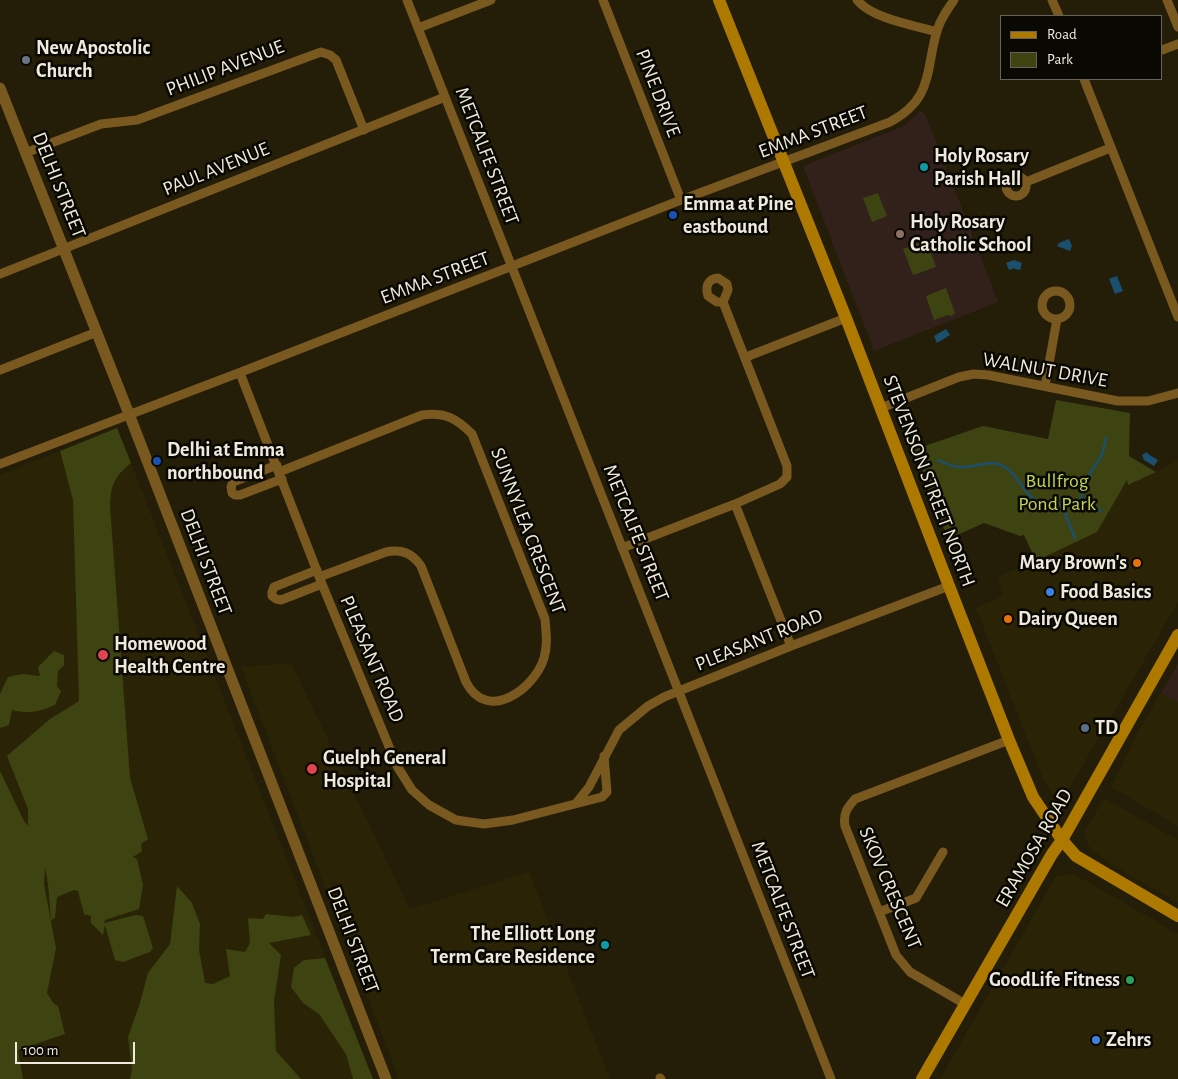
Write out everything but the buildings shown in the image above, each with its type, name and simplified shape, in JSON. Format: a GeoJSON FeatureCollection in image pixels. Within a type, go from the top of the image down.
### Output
{"type":"FeatureCollection","features":[{"type":"Feature","properties":{"kind":"main road","name":"STEVENSON STREET NORTH"},"geometry":{"type":"LineString","coordinates":[[719,0],[846,318],[1009,740],[1033,797],[1062,840],[1076,856],[1178,916]]}},
{"type":"Feature","properties":{"kind":"main road","name":"ERAMOSA ROAD"},"geometry":{"type":"LineString","coordinates":[[922,1079],[1062,840],[1178,635]]}},
{"type":"Feature","properties":{"kind":"street","name":"METCALFE STREET"},"geometry":{"type":"LineString","coordinates":[[407,0],[831,1079]]}},
{"type":"Feature","properties":{"kind":"street"},"geometry":{"type":"LineString","coordinates":[[418,28],[491,0]]}},
{"type":"Feature","properties":{"kind":"street","name":"PINE DRIVE"},"geometry":{"type":"LineString","coordinates":[[603,0],[681,200]]}},
{"type":"Feature","properties":{"kind":"street"},"geometry":{"type":"LineString","coordinates":[[857,0],[862,6],[872,12],[937,32]]}},
{"type":"Feature","properties":{"kind":"street","name":"EMMA STREET"},"geometry":{"type":"LineString","coordinates":[[0,464],[240,373],[681,200],[890,122],[900,116],[915,102],[922,92],[928,77],[937,32],[944,15],[954,0]]}},
{"type":"Feature","properties":{"kind":"street"},"geometry":{"type":"LineString","coordinates":[[1052,0],[1059,15]]}},
{"type":"Feature","properties":{"kind":"street"},"geometry":{"type":"LineString","coordinates":[[1167,0],[1178,27]]}},
{"type":"Feature","properties":{"kind":"street"},"geometry":{"type":"LineString","coordinates":[[1163,50],[1178,44]]}},
{"type":"Feature","properties":{"kind":"street","name":"PHILIP AVENUE"},"geometry":{"type":"LineString","coordinates":[[25,152],[101,124],[136,120],[321,52],[330,55],[336,60],[364,130]]}},
{"type":"Feature","properties":{"kind":"street"},"geometry":{"type":"LineString","coordinates":[[1085,80],[1110,148],[1178,317]]}},
{"type":"Feature","properties":{"kind":"street","name":"DELHI STREET"},"geometry":{"type":"LineString","coordinates":[[0,88],[129,414],[386,1079]]}},
{"type":"Feature","properties":{"kind":"street","name":"PAUL AVENUE"},"geometry":{"type":"LineString","coordinates":[[0,274],[445,97]]}},
{"type":"Feature","properties":{"kind":"street"},"geometry":{"type":"LineString","coordinates":[[1026,182],[1110,148]]}},
{"type":"Feature","properties":{"kind":"street"},"geometry":{"type":"LineString","coordinates":[[622,548],[735,504],[780,484],[787,477],[787,466],[723,302]]}},
{"type":"Feature","properties":{"kind":"street"},"geometry":{"type":"LineString","coordinates":[[746,357],[846,318]]}},
{"type":"Feature","properties":{"kind":"street"},"geometry":{"type":"LineString","coordinates":[[1045,386],[1057,319]]}},
{"type":"Feature","properties":{"kind":"street"},"geometry":{"type":"LineString","coordinates":[[0,370],[97,332]]}},
{"type":"Feature","properties":{"kind":"street","name":"PLEASANT ROAD"},"geometry":{"type":"LineString","coordinates":[[240,373],[319,577],[397,766],[412,790],[429,805],[456,820],[484,824],[513,820],[602,797],[608,792],[604,756]]}},
{"type":"Feature","properties":{"kind":"street","name":"WALNUT DRIVE"},"geometry":{"type":"LineString","coordinates":[[881,408],[959,377],[974,374],[988,375],[1125,402],[1148,402],[1178,394]]}},
{"type":"Feature","properties":{"kind":"street","name":"SUNNYLEA CRESCENT"},"geometry":{"type":"LineString","coordinates":[[279,472],[240,496],[232,493],[231,487],[233,482],[279,472],[422,415],[436,413],[461,423],[472,434],[545,619],[547,638],[544,659],[536,674],[524,688],[506,699],[491,702],[482,700],[470,690],[466,682],[421,566],[415,557],[404,551],[386,552],[319,577]]}},
{"type":"Feature","properties":{"kind":"street"},"geometry":{"type":"LineString","coordinates":[[735,504],[791,646]]}},
{"type":"Feature","properties":{"kind":"street","name":"PLEASANT ROAD"},"geometry":{"type":"LineString","coordinates":[[577,802],[589,787],[618,730],[648,706],[679,691],[791,646],[949,586]]}},
{"type":"Feature","properties":{"kind":"street","name":"SKOV CRESCENT"},"geometry":{"type":"LineString","coordinates":[[965,1004],[905,967],[896,955],[844,826],[843,817],[846,808],[856,799],[1009,740]]}},
{"type":"Feature","properties":{"kind":"street"},"geometry":{"type":"LineString","coordinates":[[879,912],[916,898],[943,852]]}},
{"type":"Feature","properties":{"kind":"shaded area","name":"Holy Rosary Catholic School"},"geometry":{"type":"Polygon","coordinates":[[[920,111],[925,114],[998,302],[874,351],[803,166],[904,126],[920,111]]]}},
{"type":"Feature","properties":{"kind":"shaded area","name":"Homewood Health Centre"},"geometry":{"type":"Polygon","coordinates":[[[117,428],[373,1079],[0,1079],[0,475],[117,428]]]}},
{"type":"Feature","properties":{"kind":"shaded area"},"geometry":{"type":"Polygon","coordinates":[[[1178,460],[1178,602],[1060,804],[1058,804],[1042,776],[976,608],[1003,596],[998,577],[1097,532],[1127,479],[1128,484],[1133,483],[1178,460]]]}},
{"type":"Feature","properties":{"kind":"shaded area","name":"Guelph General Hospital"},"geometry":{"type":"Polygon","coordinates":[[[291,663],[410,909],[529,872],[610,1079],[399,1079],[241,667],[291,663]]]}},
{"type":"Feature","properties":{"kind":"shaded area"},"geometry":{"type":"Polygon","coordinates":[[[1178,664],[1178,703],[1161,693],[1178,664]]]}},
{"type":"Feature","properties":{"kind":"shaded area"},"geometry":{"type":"Polygon","coordinates":[[[1161,693],[1178,703],[1178,826],[1111,787],[1139,730],[1161,693]]]}},
{"type":"Feature","properties":{"kind":"shaded area"},"geometry":{"type":"Polygon","coordinates":[[[1104,798],[1178,840],[1178,903],[1112,865],[1095,853],[1089,846],[1086,841],[1085,831],[1104,798]]]}},
{"type":"Feature","properties":{"kind":"shaded area"},"geometry":{"type":"Polygon","coordinates":[[[1074,874],[1178,934],[1178,1079],[940,1079],[1056,876],[1074,874]]]}},
{"type":"Feature","properties":{"kind":"green space"},"geometry":{"type":"Polygon","coordinates":[[[878,193],[887,216],[872,222],[863,198],[878,193]]]}},
{"type":"Feature","properties":{"kind":"green space"},"geometry":{"type":"Polygon","coordinates":[[[926,240],[936,267],[913,275],[903,249],[926,240]]]}},
{"type":"Feature","properties":{"kind":"green space"},"geometry":{"type":"Polygon","coordinates":[[[946,288],[955,313],[952,316],[948,315],[934,320],[926,297],[946,288]]]}},
{"type":"Feature","properties":{"kind":"green space","name":"Bullfrog Pond Park"},"geometry":{"type":"Polygon","coordinates":[[[1056,400],[1130,413],[1129,456],[1156,472],[1128,485],[1127,480],[1097,532],[1036,561],[1024,535],[1020,536],[984,523],[948,539],[913,450],[983,426],[1048,439],[1056,400]]]}},
{"type":"Feature","properties":{"kind":"green space"},"geometry":{"type":"Polygon","coordinates":[[[117,428],[131,463],[114,482],[110,506],[130,778],[148,839],[141,844],[142,851],[133,857],[137,859],[143,885],[139,909],[105,920],[104,923],[136,915],[143,916],[153,948],[150,952],[123,962],[115,960],[105,925],[103,935],[91,923],[91,916],[84,914],[78,891],[74,890],[57,897],[55,918],[51,920],[45,867],[44,884],[56,948],[47,993],[54,1004],[58,1006],[65,1034],[18,1050],[23,1079],[0,1079],[0,771],[28,826],[28,809],[7,756],[50,719],[79,701],[73,500],[60,451],[117,428]]]}},
{"type":"Feature","properties":{"kind":"green space"},"geometry":{"type":"Polygon","coordinates":[[[54,651],[64,655],[64,665],[58,671],[57,686],[61,691],[55,705],[34,712],[12,710],[9,725],[0,728],[0,694],[8,677],[22,674],[40,676],[38,667],[54,651]]]}},
{"type":"Feature","properties":{"kind":"green space"},"geometry":{"type":"Polygon","coordinates":[[[177,886],[192,903],[200,924],[199,950],[205,983],[213,984],[230,976],[226,949],[245,952],[250,943],[248,918],[263,919],[266,914],[293,917],[302,915],[311,935],[269,943],[281,955],[274,1001],[276,1051],[301,1079],[130,1079],[132,1069],[128,1037],[148,973],[170,944],[177,886]]]}},
{"type":"Feature","properties":{"kind":"green space"},"geometry":{"type":"Polygon","coordinates":[[[325,958],[373,1079],[353,1079],[346,1054],[319,1014],[303,1003],[291,987],[294,968],[304,960],[325,958]]]}},
{"type":"Feature","properties":{"kind":"water"},"geometry":{"type":"Polygon","coordinates":[[[1069,239],[1072,246],[1070,251],[1057,246],[1059,243],[1069,239]]]}},
{"type":"Feature","properties":{"kind":"water"},"geometry":{"type":"Polygon","coordinates":[[[1014,260],[1022,263],[1020,270],[1015,268],[1009,270],[1006,263],[1014,260]]]}},
{"type":"Feature","properties":{"kind":"water"},"geometry":{"type":"Polygon","coordinates":[[[1117,276],[1123,291],[1115,294],[1109,279],[1117,276]]]}},
{"type":"Feature","properties":{"kind":"water"},"geometry":{"type":"Polygon","coordinates":[[[946,329],[950,335],[937,343],[934,336],[946,329]]]}},
{"type":"Feature","properties":{"kind":"water"},"geometry":{"type":"Polygon","coordinates":[[[1147,452],[1158,460],[1154,466],[1144,460],[1142,455],[1147,452]]]}},
{"type":"Feature","properties":{"kind":"waterway"},"geometry":{"type":"LineString","coordinates":[[1081,502],[1083,485],[1102,455],[1106,438]]}},
{"type":"Feature","properties":{"kind":"waterway"},"geometry":{"type":"LineString","coordinates":[[938,460],[961,467],[989,463],[998,464],[1011,472],[1025,490],[1036,500],[1051,505],[1084,503],[1101,511]]}},
{"type":"Feature","properties":{"kind":"waterway"},"geometry":{"type":"LineString","coordinates":[[1065,504],[1066,516],[1075,538]]}},
{"type":"Feature","properties":{"kind":"place","name":"New Apostolic Church"},"geometry":{"type":"Point","coordinates":[26,60]}},
{"type":"Feature","properties":{"kind":"place","name":"Holy Rosary Parish Hall"},"geometry":{"type":"Point","coordinates":[924,167]}},
{"type":"Feature","properties":{"kind":"place","name":"Emma at Pine eastbound"},"geometry":{"type":"Point","coordinates":[673,215]}},
{"type":"Feature","properties":{"kind":"place","name":"Holy Rosary Catholic School"},"geometry":{"type":"Point","coordinates":[900,234]}},
{"type":"Feature","properties":{"kind":"place","name":"Delhi at Emma northbound"},"geometry":{"type":"Point","coordinates":[157,461]}},
{"type":"Feature","properties":{"kind":"place","name":"Mary Brown's"},"geometry":{"type":"Point","coordinates":[1137,563]}},
{"type":"Feature","properties":{"kind":"place","name":"Food Basics"},"geometry":{"type":"Point","coordinates":[1050,592]}},
{"type":"Feature","properties":{"kind":"place","name":"Dairy Queen"},"geometry":{"type":"Point","coordinates":[1008,619]}},
{"type":"Feature","properties":{"kind":"place","name":"Homewood Health Centre"},"geometry":{"type":"Point","coordinates":[103,655]}},
{"type":"Feature","properties":{"kind":"place","name":"TD"},"geometry":{"type":"Point","coordinates":[1085,728]}},
{"type":"Feature","properties":{"kind":"place","name":"Guelph General Hospital"},"geometry":{"type":"Point","coordinates":[312,769]}},
{"type":"Feature","properties":{"kind":"place","name":"The Elliott Long Term Care Residence"},"geometry":{"type":"Point","coordinates":[605,945]}},
{"type":"Feature","properties":{"kind":"place","name":"GoodLife Fitness"},"geometry":{"type":"Point","coordinates":[1130,980]}},
{"type":"Feature","properties":{"kind":"place","name":"Zehrs"},"geometry":{"type":"Point","coordinates":[1096,1040]}}]}
